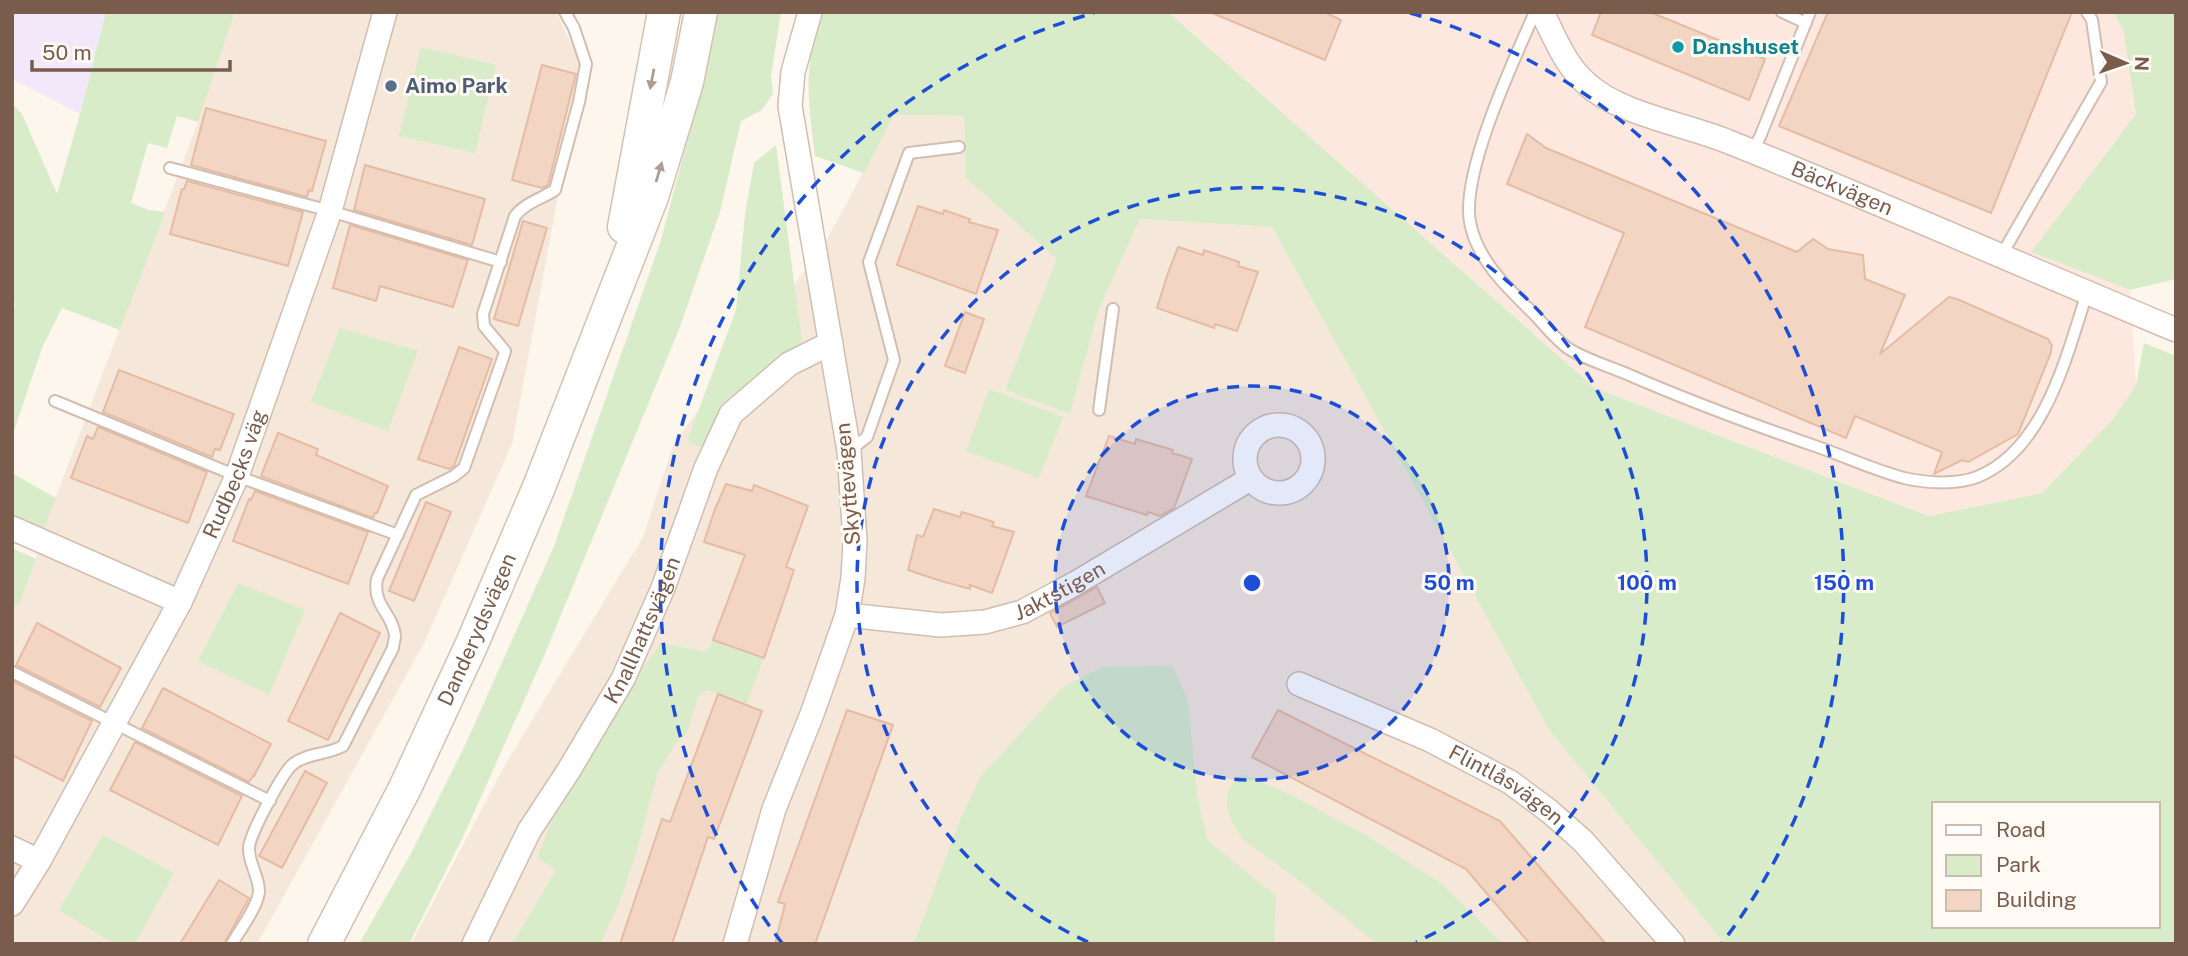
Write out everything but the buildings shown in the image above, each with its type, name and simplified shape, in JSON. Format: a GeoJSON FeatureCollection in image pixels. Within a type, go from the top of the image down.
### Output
{"type":"FeatureCollection","features":[{"type":"Feature","properties":{"kind":"main road","name":"Danderydsvägen"},"geometry":{"type":"LineString","coordinates":[[609,304],[664,12]]}},
{"type":"Feature","properties":{"kind":"main road","name":"Danderydsvägen"},"geometry":{"type":"LineString","coordinates":[[324,944],[405,788],[471,646],[539,486],[652,197],[687,82],[701,12]]}},
{"type":"Feature","properties":{"kind":"street","name":"Rudbecks väg"},"geometry":{"type":"LineString","coordinates":[[12,904],[115,724],[180,602],[237,475],[330,211],[385,12]]}},
{"type":"Feature","properties":{"kind":"street","name":"Skyttevägen"},"geometry":{"type":"LineString","coordinates":[[735,944],[774,809],[812,714],[847,615],[853,578],[855,541],[849,451],[790,106],[793,72],[810,12]]}},
{"type":"Feature","properties":{"kind":"street","name":"Bäckvägen"},"geometry":{"type":"LineString","coordinates":[[1542,12],[1565,58],[1587,85],[1630,108],[1752,151],[2176,330]]}},
{"type":"Feature","properties":{"kind":"street","name":"Knallhattsvägen"},"geometry":{"type":"LineString","coordinates":[[474,944],[529,831],[623,679],[663,589],[706,468],[732,414],[789,364],[831,343]]}},
{"type":"Feature","properties":{"kind":"street","name":"Jaktstigen"},"geometry":{"type":"LineString","coordinates":[[847,615],[941,625],[985,622],[1022,612],[1076,583],[1250,479]]}},
{"type":"Feature","properties":{"kind":"street"},"geometry":{"type":"LineString","coordinates":[[12,528],[180,602]]}},
{"type":"Feature","properties":{"kind":"street","name":"Flintlåsvägen"},"geometry":{"type":"LineString","coordinates":[[1299,684],[1430,740],[1510,782],[1583,841],[1673,944]]}},
{"type":"Feature","properties":{"kind":"street"},"geometry":{"type":"LineString","coordinates":[[12,848],[38,861]]}},
{"type":"Feature","properties":{"kind":"lane"},"geometry":{"type":"LineString","coordinates":[[232,944],[259,892],[248,845],[289,766],[304,758],[333,752],[343,746],[393,648],[395,635],[375,589],[377,579],[416,495],[464,468],[505,351],[484,326],[483,314],[515,216],[522,208],[555,190],[579,102],[586,64],[574,28],[565,12]]}},
{"type":"Feature","properties":{"kind":"lane"},"geometry":{"type":"LineString","coordinates":[[1535,12],[1510,67],[1480,151],[1472,188],[1470,221],[1480,250],[1499,278],[1567,348],[1688,401],[1891,473],[1928,481],[1952,482],[1976,477],[2007,460],[2019,448],[2046,406],[2087,293]]}},
{"type":"Feature","properties":{"kind":"lane"},"geometry":{"type":"LineString","coordinates":[[1752,151],[1808,18],[1782,12]]}},
{"type":"Feature","properties":{"kind":"lane"},"geometry":{"type":"LineString","coordinates":[[2001,256],[2101,82],[2092,20],[2087,12]]}},
{"type":"Feature","properties":{"kind":"lane"},"geometry":{"type":"LineString","coordinates":[[849,451],[867,437],[894,360],[869,262],[909,153],[958,147]]}},
{"type":"Feature","properties":{"kind":"lane"},"geometry":{"type":"LineString","coordinates":[[170,168],[330,211],[501,262]]}},
{"type":"Feature","properties":{"kind":"lane"},"geometry":{"type":"LineString","coordinates":[[1099,410],[1112,309]]}},
{"type":"Feature","properties":{"kind":"lane"},"geometry":{"type":"LineString","coordinates":[[55,401],[237,475],[398,535]]}},
{"type":"Feature","properties":{"kind":"lane"},"geometry":{"type":"LineString","coordinates":[[12,673],[270,801]]}},
{"type":"Feature","properties":{"kind":"shaded area"},"geometry":{"type":"Polygon","coordinates":[[[12,12],[106,12],[80,114],[12,79],[12,12]]]}},
{"type":"Feature","properties":{"kind":"shaded area"},"geometry":{"type":"Polygon","coordinates":[[[235,12],[556,12],[582,67],[512,444],[424,643],[257,944],[12,944],[12,606],[19,604],[36,559],[43,531],[198,122],[235,12]]]}},
{"type":"Feature","properties":{"kind":"shaded area"},"geometry":{"type":"Polygon","coordinates":[[[1168,12],[2113,12],[2123,28],[2136,114],[2031,252],[2130,290],[2136,385],[2113,419],[2042,493],[1930,516],[1595,388],[1168,12]]]}},
{"type":"Feature","properties":{"kind":"shaded area"},"geometry":{"type":"Polygon","coordinates":[[[894,115],[964,116],[966,178],[1058,259],[1005,390],[1070,414],[1099,309],[1140,219],[1272,227],[1549,730],[1725,944],[411,944],[505,765],[643,537],[674,443],[824,245],[894,115]]]}},
{"type":"Feature","properties":{"kind":"green space"},"geometry":{"type":"Polygon","coordinates":[[[106,12],[235,12],[198,122],[177,116],[167,148],[148,143],[131,203],[149,210],[165,212],[120,330],[62,308],[42,348],[12,437],[12,311],[16,303],[12,304],[12,103],[22,114],[57,194],[106,12]]]}},
{"type":"Feature","properties":{"kind":"green space"},"geometry":{"type":"Polygon","coordinates":[[[714,12],[781,12],[771,76],[773,94],[762,110],[741,121],[720,212],[680,327],[544,656],[464,835],[409,944],[359,944],[409,857],[467,741],[554,546],[661,240],[700,92],[714,12]]]}},
{"type":"Feature","properties":{"kind":"green space"},"geometry":{"type":"Polygon","coordinates":[[[821,12],[1168,12],[1595,388],[1929,516],[2042,493],[2113,419],[2136,385],[2144,343],[2176,356],[2176,944],[1725,944],[1549,730],[1272,227],[1140,219],[1099,309],[1070,414],[1005,390],[1057,259],[966,178],[964,116],[894,115],[864,173],[815,156],[810,118],[811,50],[821,12]]]}},
{"type":"Feature","properties":{"kind":"green space"},"geometry":{"type":"Polygon","coordinates":[[[2113,12],[2176,12],[2176,279],[2130,290],[2031,252],[2136,114],[2123,29],[2113,12]]]}},
{"type":"Feature","properties":{"kind":"green space"},"geometry":{"type":"Polygon","coordinates":[[[421,47],[496,65],[475,153],[399,136],[421,47]]]}},
{"type":"Feature","properties":{"kind":"green space"},"geometry":{"type":"Polygon","coordinates":[[[776,145],[802,342],[731,403],[701,447],[687,441],[736,310],[745,214],[754,163],[776,145]]]}},
{"type":"Feature","properties":{"kind":"green space"},"geometry":{"type":"Polygon","coordinates":[[[340,328],[418,351],[388,431],[311,402],[340,328]]]}},
{"type":"Feature","properties":{"kind":"green space"},"geometry":{"type":"Polygon","coordinates":[[[989,389],[1063,417],[1039,478],[966,451],[989,389]]]}},
{"type":"Feature","properties":{"kind":"green space"},"geometry":{"type":"Polygon","coordinates":[[[12,473],[56,498],[43,531],[12,518],[12,473]]]}},
{"type":"Feature","properties":{"kind":"green space"},"geometry":{"type":"Polygon","coordinates":[[[12,548],[36,559],[19,605],[12,606],[12,548]]]}},
{"type":"Feature","properties":{"kind":"green space"},"geometry":{"type":"Polygon","coordinates":[[[238,583],[305,610],[269,695],[198,661],[238,583]]]}},
{"type":"Feature","properties":{"kind":"green space"},"geometry":{"type":"Polygon","coordinates":[[[713,640],[764,658],[746,705],[707,690],[698,697],[687,733],[677,742],[658,772],[636,853],[619,903],[600,944],[512,944],[556,870],[537,858],[559,803],[615,706],[661,643],[707,652],[713,640]]]}},
{"type":"Feature","properties":{"kind":"green space"},"geometry":{"type":"Polygon","coordinates":[[[1172,666],[1188,700],[1197,793],[1207,840],[1276,896],[1274,944],[914,944],[959,822],[981,776],[1063,687],[1102,667],[1172,666]]]}},
{"type":"Feature","properties":{"kind":"green space"},"geometry":{"type":"Polygon","coordinates":[[[1245,775],[1291,795],[1366,835],[1442,884],[1503,944],[1377,944],[1300,881],[1242,839],[1227,808],[1228,791],[1238,776],[1245,775]]]}},
{"type":"Feature","properties":{"kind":"green space"},"geometry":{"type":"Polygon","coordinates":[[[103,835],[174,873],[135,944],[114,944],[59,910],[103,835]]]}},
{"type":"Feature","properties":{"kind":"place","name":"Danshuset"},"geometry":{"type":"Point","coordinates":[1678,47]}},
{"type":"Feature","properties":{"kind":"place","name":"Aimo Park"},"geometry":{"type":"Point","coordinates":[391,86]}}]}
